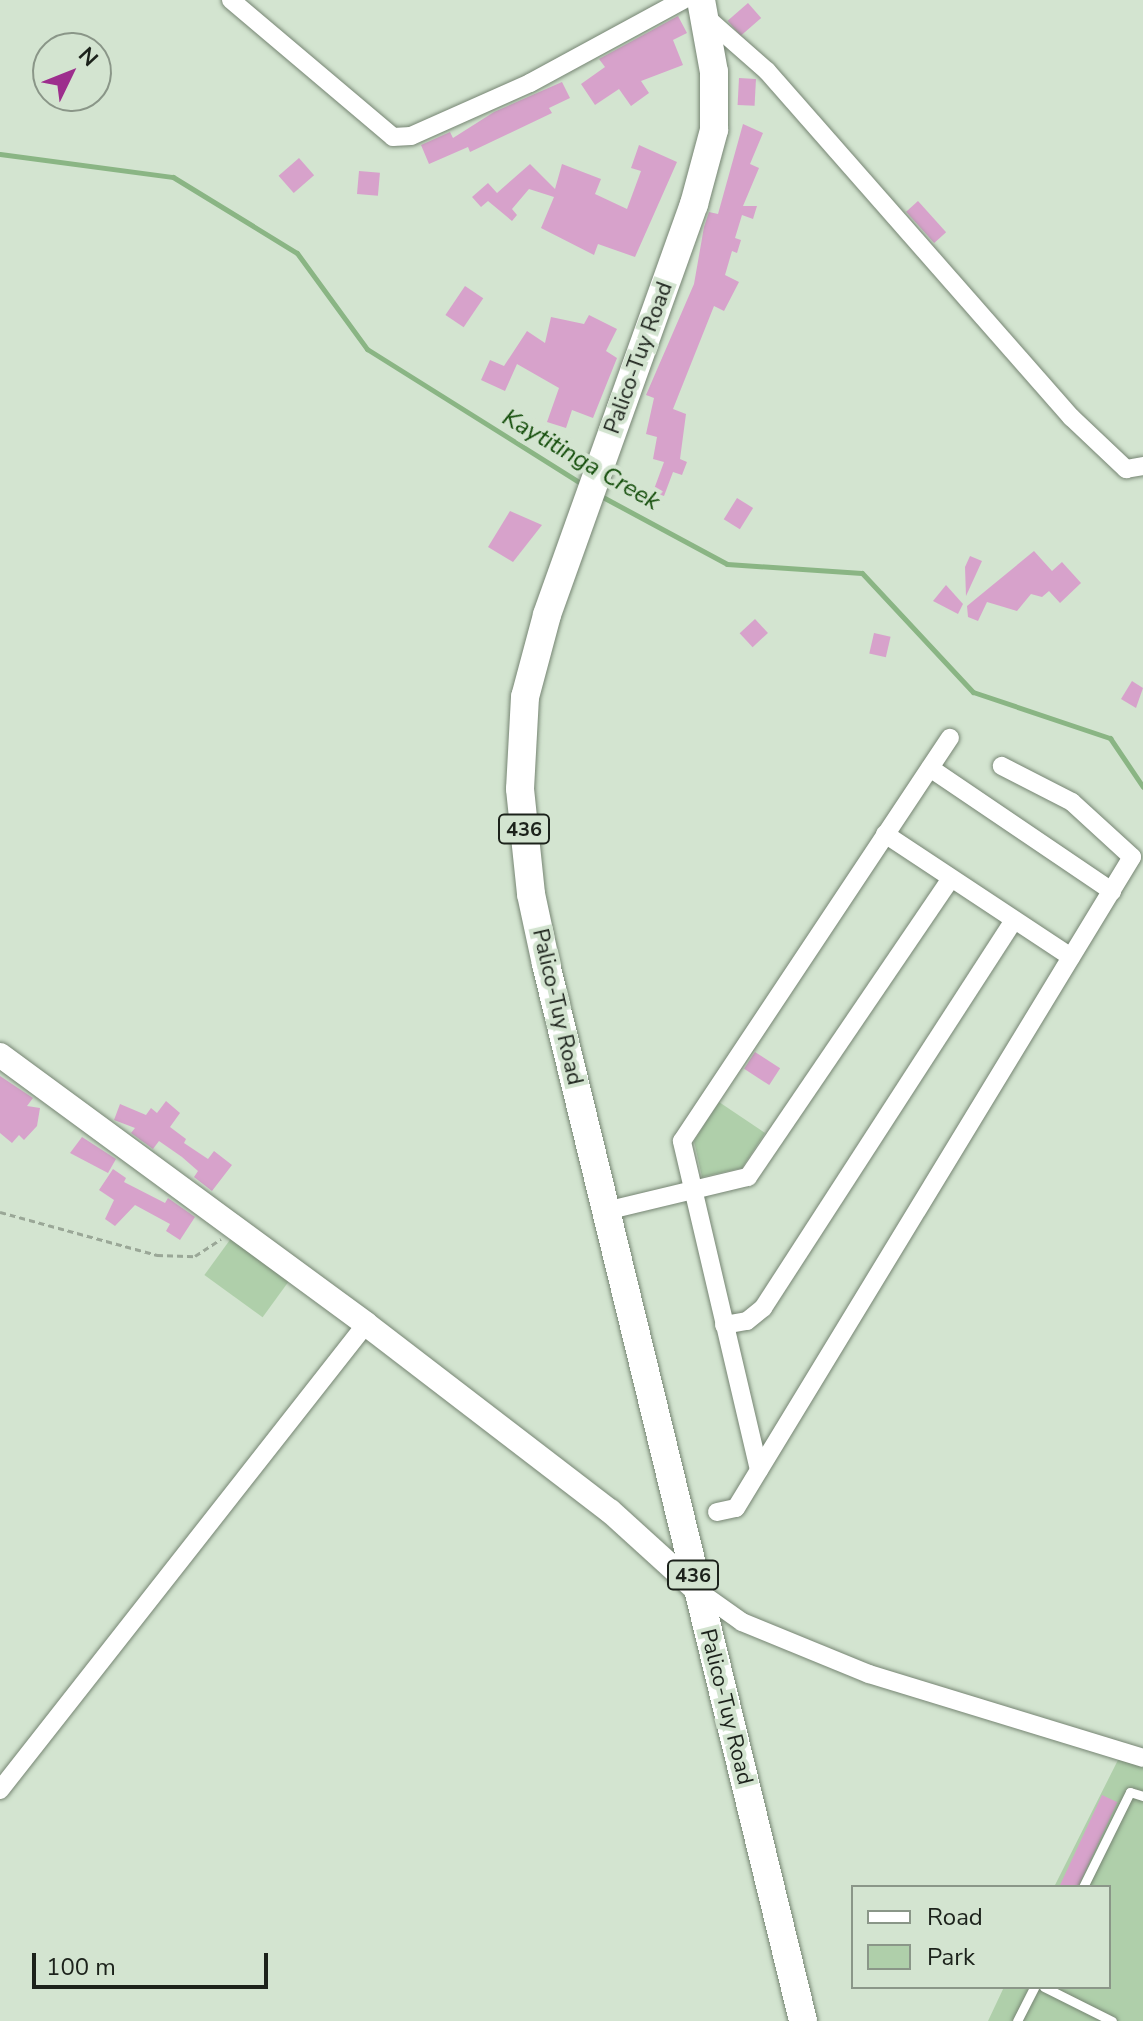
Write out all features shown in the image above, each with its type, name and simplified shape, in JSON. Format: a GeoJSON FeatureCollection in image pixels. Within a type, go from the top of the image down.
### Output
{"type":"FeatureCollection","features":[{"type":"Feature","properties":{"kind":"main road","name":"Palico-Tuy Road"},"geometry":{"type":"LineString","coordinates":[[704,9],[714,130],[694,204],[575,531],[525,697],[520,789],[531,894],[803,2021]]}},
{"type":"Feature","properties":{"kind":"street"},"geometry":{"type":"LineString","coordinates":[[231,0],[393,137],[411,136],[530,83],[683,0]]}},
{"type":"Feature","properties":{"kind":"street"},"geometry":{"type":"LineString","coordinates":[[704,9],[767,71],[1071,417],[1126,469],[1143,466]]}},
{"type":"Feature","properties":{"kind":"street"},"geometry":{"type":"LineString","coordinates":[[759,1470],[682,1148],[686,1132],[950,738]]}},
{"type":"Feature","properties":{"kind":"street"},"geometry":{"type":"LineString","coordinates":[[717,1512],[736,1508],[1132,857],[1072,802],[1002,766]]}},
{"type":"Feature","properties":{"kind":"street"},"geometry":{"type":"LineString","coordinates":[[930,768],[1112,891]]}},
{"type":"Feature","properties":{"kind":"street"},"geometry":{"type":"LineString","coordinates":[[885,834],[1071,957]]}},
{"type":"Feature","properties":{"kind":"street"},"geometry":{"type":"LineString","coordinates":[[606,1211],[737,1181],[755,1169],[951,878]]}},
{"type":"Feature","properties":{"kind":"street"},"geometry":{"type":"LineString","coordinates":[[724,1325],[747,1321],[763,1308],[1014,920]]}},
{"type":"Feature","properties":{"kind":"street"},"geometry":{"type":"LineString","coordinates":[[0,1055],[366,1324],[610,1511],[697,1590],[742,1622],[869,1674],[1143,1758]]}},
{"type":"Feature","properties":{"kind":"street"},"geometry":{"type":"LineString","coordinates":[[0,1790],[366,1324]]}},
{"type":"Feature","properties":{"kind":"lane"},"geometry":{"type":"LineString","coordinates":[[1084,1885],[1130,1792],[1143,1796]]}},
{"type":"Feature","properties":{"kind":"lane"},"geometry":{"type":"LineString","coordinates":[[1017,2021],[1033,1989]]}},
{"type":"Feature","properties":{"kind":"lane"},"geometry":{"type":"LineString","coordinates":[[1048,1989],[1112,2021]]}},
{"type":"Feature","properties":{"kind":"path"},"geometry":{"type":"LineString","coordinates":[[0,1212],[184,1258],[195,1256],[237,1228]]}},
{"type":"Feature","properties":{"kind":"green space"},"geometry":{"type":"Polygon","coordinates":[[[719,1102],[765,1133],[742,1168],[702,1177],[694,1141],[719,1102]]]}},
{"type":"Feature","properties":{"kind":"green space"},"geometry":{"type":"Polygon","coordinates":[[[232,1237],[290,1279],[263,1317],[204,1275],[232,1237]]]}},
{"type":"Feature","properties":{"kind":"green space"},"geometry":{"type":"Polygon","coordinates":[[[1120,1756],[1143,1763],[1143,2021],[988,2021],[1003,1989],[1111,1989],[1111,1885],[1055,1885],[1120,1756]]]}},
{"type":"Feature","properties":{"kind":"building"},"geometry":{"type":"Polygon","coordinates":[[[748,3],[761,18],[741,36],[728,21],[748,3]]]}},
{"type":"Feature","properties":{"kind":"building"},"geometry":{"type":"Polygon","coordinates":[[[678,16],[687,33],[673,40],[683,65],[641,81],[649,93],[631,106],[619,89],[595,105],[581,84],[605,67],[599,59],[678,16]]]}},
{"type":"Feature","properties":{"kind":"building"},"geometry":{"type":"Polygon","coordinates":[[[739,78],[756,79],[755,106],[738,105],[739,78]]]}},
{"type":"Feature","properties":{"kind":"building"},"geometry":{"type":"Polygon","coordinates":[[[562,82],[570,98],[549,108],[552,113],[470,152],[468,147],[429,164],[421,145],[450,132],[453,138],[494,112],[562,82]]]}},
{"type":"Feature","properties":{"kind":"building"},"geometry":{"type":"Polygon","coordinates":[[[743,124],[763,133],[750,164],[759,168],[743,206],[757,206],[753,219],[742,215],[735,238],[741,240],[737,253],[732,251],[725,275],[739,282],[724,311],[714,306],[673,409],[686,414],[680,459],[687,462],[682,475],[673,472],[664,496],[653,492],[664,462],[653,459],[657,437],[646,434],[654,398],[646,395],[694,284],[704,227],[709,212],[718,214],[743,124]]]}},
{"type":"Feature","properties":{"kind":"building"},"geometry":{"type":"Polygon","coordinates":[[[639,145],[677,162],[635,257],[598,244],[594,255],[541,228],[554,197],[529,189],[512,209],[517,215],[512,221],[488,201],[481,207],[472,197],[488,183],[497,193],[530,164],[555,189],[562,164],[601,179],[595,194],[627,209],[641,171],[631,168],[639,145]]]}},
{"type":"Feature","properties":{"kind":"building"},"geometry":{"type":"Polygon","coordinates":[[[299,158],[314,175],[294,193],[279,176],[299,158]]]}},
{"type":"Feature","properties":{"kind":"building"},"geometry":{"type":"Polygon","coordinates":[[[359,171],[380,173],[378,196],[357,194],[359,171]]]}},
{"type":"Feature","properties":{"kind":"building"},"geometry":{"type":"Polygon","coordinates":[[[918,201],[946,232],[934,243],[906,212],[918,201]]]}},
{"type":"Feature","properties":{"kind":"building"},"geometry":{"type":"Polygon","coordinates":[[[465,286],[483,298],[464,327],[445,315],[465,286]]]}},
{"type":"Feature","properties":{"kind":"building"},"geometry":{"type":"Polygon","coordinates":[[[589,315],[617,329],[606,351],[617,358],[593,418],[572,410],[566,428],[547,422],[559,388],[517,364],[505,391],[481,380],[490,360],[504,366],[527,331],[545,343],[551,317],[584,324],[589,315]]]}},
{"type":"Feature","properties":{"kind":"building"},"geometry":{"type":"Polygon","coordinates":[[[737,498],[753,508],[740,529],[724,519],[737,498]]]}},
{"type":"Feature","properties":{"kind":"building"},"geometry":{"type":"Polygon","coordinates":[[[510,511],[542,525],[513,562],[488,547],[510,511]]]}},
{"type":"Feature","properties":{"kind":"building"},"geometry":{"type":"Polygon","coordinates":[[[1034,551],[1052,571],[1062,562],[1081,583],[1060,603],[1049,591],[1042,597],[1031,594],[1017,611],[987,602],[978,621],[968,617],[967,606],[1034,551]]]}},
{"type":"Feature","properties":{"kind":"building"},"geometry":{"type":"Polygon","coordinates":[[[970,556],[982,561],[966,596],[965,567],[970,556]]]}},
{"type":"Feature","properties":{"kind":"building"},"geometry":{"type":"Polygon","coordinates":[[[946,585],[963,604],[958,614],[933,601],[946,585]]]}},
{"type":"Feature","properties":{"kind":"building"},"geometry":{"type":"Polygon","coordinates":[[[755,619],[768,633],[753,647],[740,633],[755,619]]]}},
{"type":"Feature","properties":{"kind":"building"},"geometry":{"type":"Polygon","coordinates":[[[874,633],[891,637],[886,657],[869,653],[874,633]]]}},
{"type":"Feature","properties":{"kind":"building"},"geometry":{"type":"Polygon","coordinates":[[[1132,681],[1143,688],[1136,708],[1121,699],[1132,681]]]}},
{"type":"Feature","properties":{"kind":"building"},"geometry":{"type":"Polygon","coordinates":[[[755,1052],[780,1068],[769,1085],[744,1069],[755,1052]]]}},
{"type":"Feature","properties":{"kind":"building"},"geometry":{"type":"Polygon","coordinates":[[[0,1076],[33,1098],[27,1106],[40,1108],[37,1126],[24,1140],[19,1135],[12,1143],[0,1133],[0,1076]]]}},
{"type":"Feature","properties":{"kind":"building"},"geometry":{"type":"Polygon","coordinates":[[[166,1101],[180,1113],[170,1127],[186,1139],[184,1143],[208,1159],[214,1151],[232,1165],[212,1191],[194,1177],[198,1171],[182,1157],[159,1141],[153,1149],[131,1133],[135,1128],[114,1120],[120,1104],[146,1115],[151,1108],[157,1113],[166,1101]]]}},
{"type":"Feature","properties":{"kind":"building"},"geometry":{"type":"Polygon","coordinates":[[[82,1137],[116,1159],[108,1173],[70,1153],[82,1137]]]}},
{"type":"Feature","properties":{"kind":"building"},"geometry":{"type":"Polygon","coordinates":[[[113,1169],[126,1178],[124,1182],[165,1203],[168,1198],[195,1217],[180,1240],[166,1231],[170,1224],[135,1205],[115,1226],[105,1219],[114,1200],[99,1190],[113,1169]]]}},
{"type":"Feature","properties":{"kind":"building"},"geometry":{"type":"Polygon","coordinates":[[[1102,1795],[1117,1802],[1079,1885],[1060,1885],[1102,1795]]]}},
{"type":"Feature","properties":{"kind":"waterway","name":"Kaytitinga Creek"},"geometry":{"type":"LineString","coordinates":[[0,154],[173,177],[297,253],[367,349],[584,485]]}},
{"type":"Feature","properties":{"kind":"waterway","name":"Kaytitinga Creek"},"geometry":{"type":"LineString","coordinates":[[599,495],[727,564],[862,573],[973,692],[1110,738],[1143,787]]}}]}
